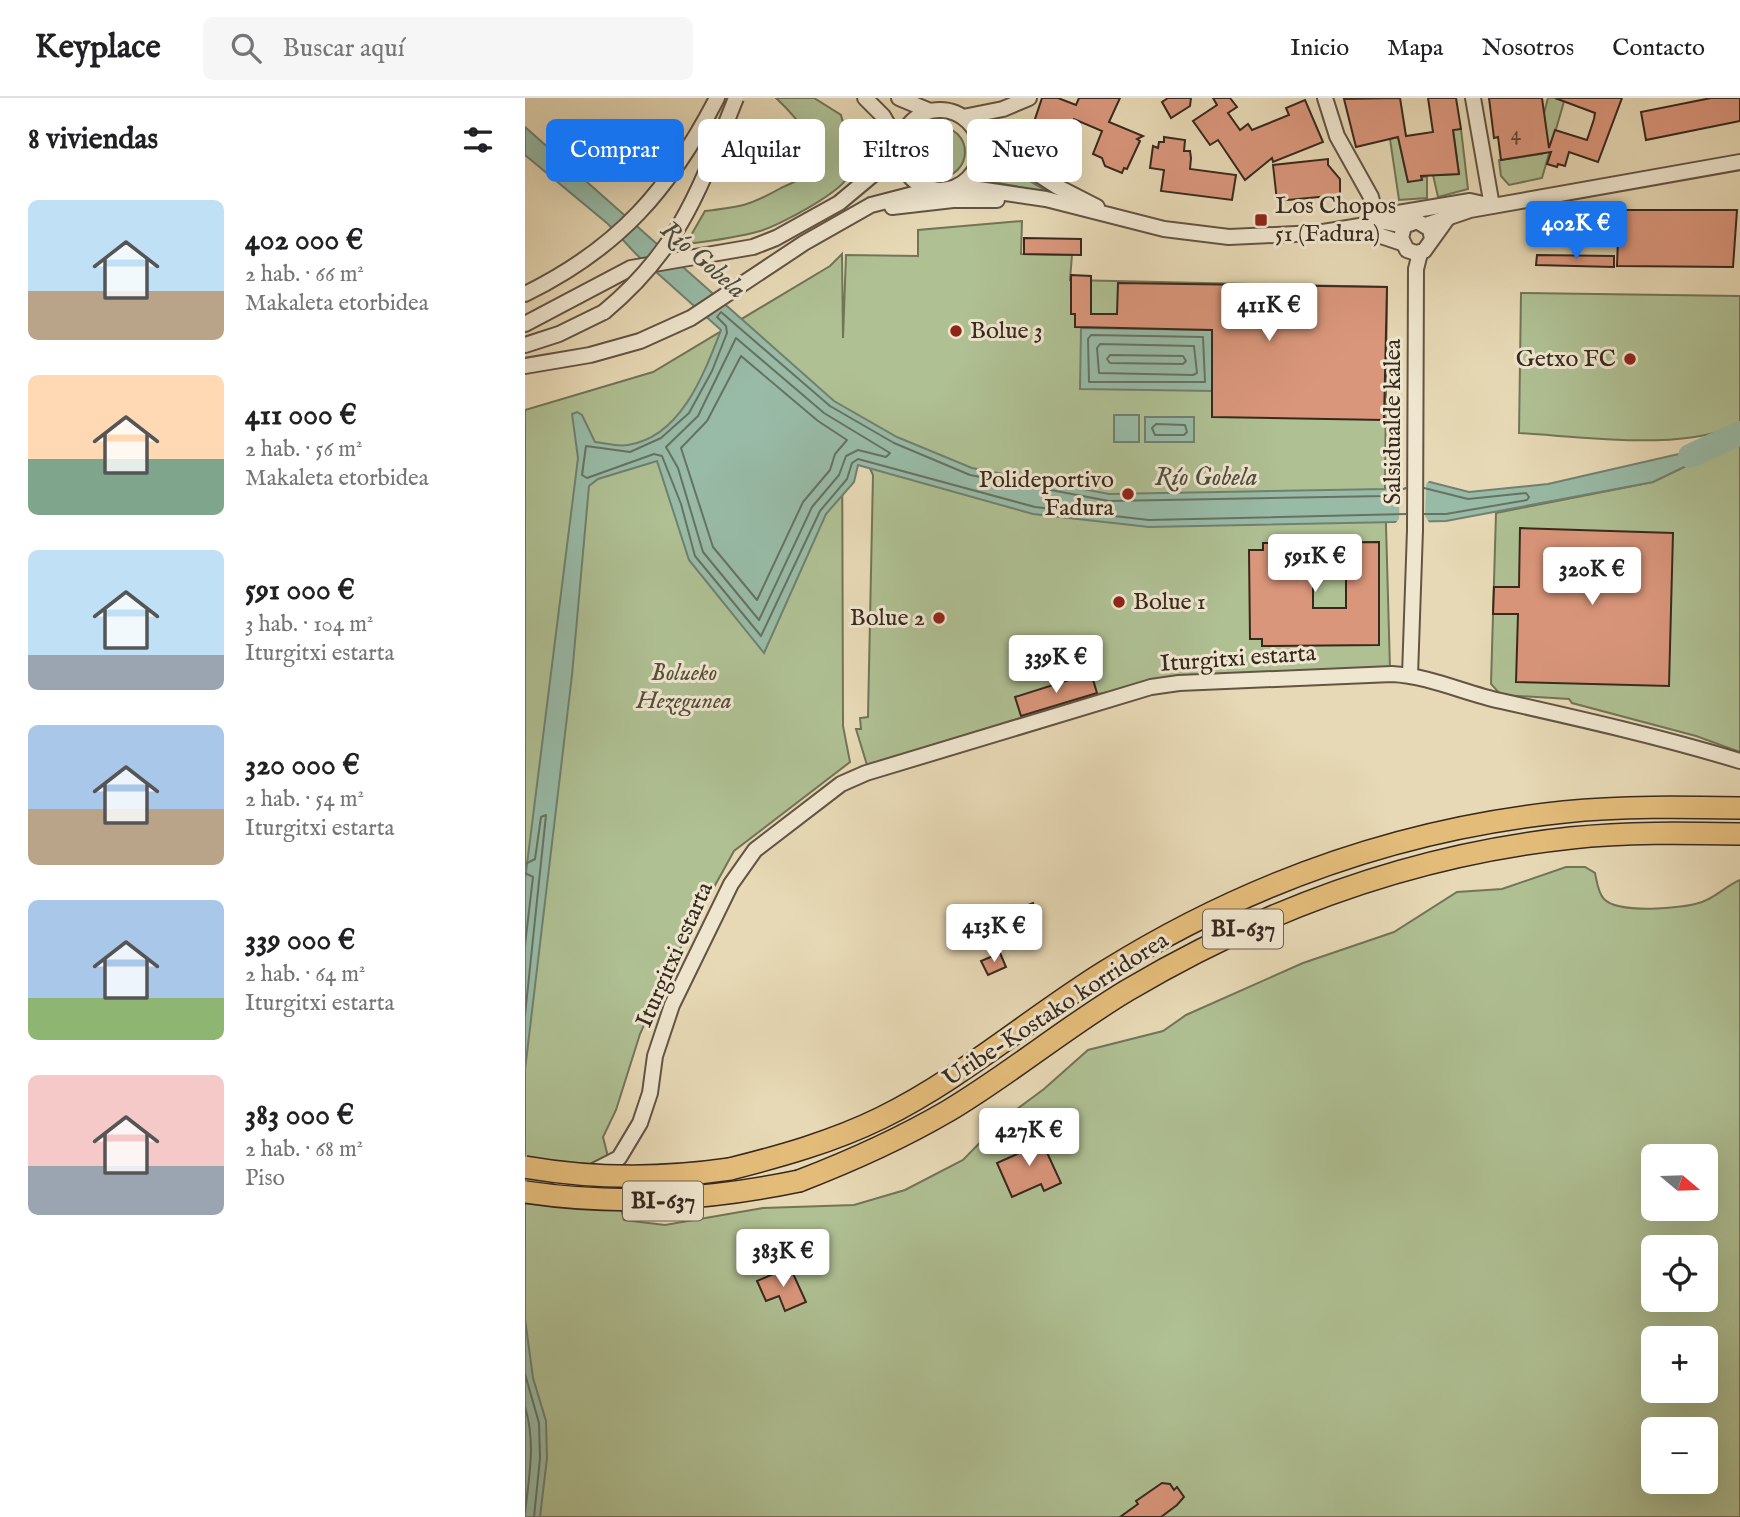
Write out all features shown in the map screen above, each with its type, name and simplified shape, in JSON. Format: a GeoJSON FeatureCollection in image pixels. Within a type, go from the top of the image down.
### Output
{"type":"FeatureCollection","features":[{"type":"Feature","properties":{"kind":"highway","name":"Uribe-Kostako korridorea"},"geometry":{"type":"LineString","coordinates":[[525,1167],[628,1178],[730,1169],[792,1154],[881,1118],[938,1085],[1107,970],[1179,929],[1235,901],[1348,855],[1458,828],[1565,812],[1654,807],[1740,808]]}},
{"type":"Feature","properties":{"kind":"highway","name":"Uribe-Kostako korridorea"},"geometry":{"type":"LineString","coordinates":[[525,1194],[589,1201],[654,1202],[732,1195],[799,1181],[890,1143],[949,1111],[1125,992],[1194,952],[1292,906],[1434,861],[1571,838],[1653,833],[1740,834]]}},
{"type":"Feature","properties":{"kind":"street"},"geometry":{"type":"LineString","coordinates":[[525,294],[554,280],[604,247],[659,193],[681,164],[717,98]]}},
{"type":"Feature","properties":{"kind":"street"},"geometry":{"type":"LineString","coordinates":[[525,345],[559,334],[604,312],[639,283],[679,229],[696,197],[736,98]]}},
{"type":"Feature","properties":{"kind":"street"},"geometry":{"type":"LineString","coordinates":[[865,98],[885,119]]}},
{"type":"Feature","properties":{"kind":"street"},"geometry":{"type":"LineString","coordinates":[[899,98],[930,111],[953,111],[967,122]]}},
{"type":"Feature","properties":{"kind":"street"},"geometry":{"type":"LineString","coordinates":[[963,117],[1003,109],[1029,98]]}},
{"type":"Feature","properties":{"kind":"street"},"geometry":{"type":"LineString","coordinates":[[1325,98],[1337,136],[1371,197],[1374,208],[1372,218]]}},
{"type":"Feature","properties":{"kind":"street"},"geometry":{"type":"LineString","coordinates":[[1473,98],[1492,206]]}},
{"type":"Feature","properties":{"kind":"street"},"geometry":{"type":"LineString","coordinates":[[994,119],[1003,109]]}},
{"type":"Feature","properties":{"kind":"street"},"geometry":{"type":"LineString","coordinates":[[915,119],[930,111]]}},
{"type":"Feature","properties":{"kind":"street"},"geometry":{"type":"LineString","coordinates":[[1429,232],[1447,219],[1492,206],[1740,162]]}},
{"type":"Feature","properties":{"kind":"street"},"geometry":{"type":"LineString","coordinates":[[958,186],[967,180]]}},
{"type":"Feature","properties":{"kind":"street"},"geometry":{"type":"LineString","coordinates":[[525,324],[631,268],[753,247],[808,222],[865,182]]}},
{"type":"Feature","properties":{"kind":"street"},"geometry":{"type":"LineString","coordinates":[[920,182],[933,189]]}},
{"type":"Feature","properties":{"kind":"street"},"geometry":{"type":"LineString","coordinates":[[1056,182],[1116,217]]}},
{"type":"Feature","properties":{"kind":"street"},"geometry":{"type":"LineString","coordinates":[[525,366],[590,355],[640,341],[691,318],[804,243],[859,215],[871,205],[933,189],[958,186],[1010,191],[1164,229],[1229,237],[1354,229],[1384,222],[1404,226],[1417,221],[1429,232]]}},
{"type":"Feature","properties":{"kind":"street"},"geometry":{"type":"LineString","coordinates":[[859,215],[902,205],[986,199],[1048,206],[1089,218],[1116,217]]}},
{"type":"Feature","properties":{"kind":"street"},"geometry":{"type":"LineString","coordinates":[[1354,229],[1356,222],[1372,218],[1470,201],[1492,206]]}},
{"type":"Feature","properties":{"kind":"street"},"geometry":{"type":"LineString","coordinates":[[1402,243],[1404,226]]}},
{"type":"Feature","properties":{"kind":"street"},"geometry":{"type":"LineString","coordinates":[[1354,229],[1402,243],[1411,253],[1420,253],[1428,248],[1429,232]]}},
{"type":"Feature","properties":{"kind":"street","name":"Salsidualde kalea"},"geometry":{"type":"LineString","coordinates":[[1411,675],[1415,530],[1416,269],[1420,253]]}},
{"type":"Feature","properties":{"kind":"street","name":"Iturgitxi estarta"},"geometry":{"type":"LineString","coordinates":[[525,1194],[557,1192],[619,1158],[640,1123],[650,1093],[655,1056],[672,1005],[731,884],[755,850],[841,784],[866,773],[1151,687],[1251,679],[1411,675],[1499,701],[1597,720],[1740,761]]}},
{"type":"Feature","properties":{"kind":"green space"},"geometry":{"type":"Polygon","coordinates":[[[776,98],[814,98],[841,115],[839,182],[843,182],[810,207],[769,228],[686,244],[705,211],[752,202],[794,182],[825,182],[825,119],[796,119],[776,98]]]}},
{"type":"Feature","properties":{"kind":"green space"},"geometry":{"type":"Polygon","coordinates":[[[1548,98],[1565,98],[1542,178],[1509,185],[1501,176],[1499,160],[1542,154],[1539,132],[1548,98]]]}},
{"type":"Feature","properties":{"kind":"green space"},"geometry":{"type":"Polygon","coordinates":[[[1461,129],[1468,189],[1438,197],[1433,175],[1459,174],[1453,130],[1461,129]]]}},
{"type":"Feature","properties":{"kind":"green space"},"geometry":{"type":"Polygon","coordinates":[[[953,131],[963,142],[963,162],[953,173],[953,131]]]}},
{"type":"Feature","properties":{"kind":"green space"},"geometry":{"type":"Polygon","coordinates":[[[1398,137],[1408,182],[1427,176],[1427,198],[1399,200],[1390,139],[1398,137]]]}},
{"type":"Feature","properties":{"kind":"green space"},"geometry":{"type":"Polygon","coordinates":[[[993,182],[1031,182],[1050,193],[993,182]]]}},
{"type":"Feature","properties":{"kind":"green space","name":"Bolueko Hezegunea"},"geometry":{"type":"Polygon","coordinates":[[[1022,221],[1021,254],[1072,255],[1070,280],[1387,287],[1385,489],[1390,669],[1177,679],[1098,694],[867,765],[856,729],[861,729],[860,718],[868,717],[873,475],[842,408],[843,726],[850,762],[734,851],[671,965],[640,1034],[616,1110],[603,1137],[624,1220],[665,1225],[763,1208],[854,1205],[905,1190],[963,1160],[1002,1120],[1044,1089],[1088,1050],[1163,1031],[1186,1015],[1303,963],[1394,932],[1457,892],[1502,889],[1566,867],[1585,867],[1595,873],[1600,894],[1611,904],[1651,909],[1702,902],[1740,880],[1740,1517],[525,1517],[525,410],[653,372],[830,266],[842,254],[843,338],[846,255],[918,256],[918,230],[1022,221]]]}},
{"type":"Feature","properties":{"kind":"green space","name":"Getxo FC"},"geometry":{"type":"Polygon","coordinates":[[[1521,293],[1740,296],[1740,422],[1719,431],[1664,440],[1519,433],[1521,293]]]}},
{"type":"Feature","properties":{"kind":"green space"},"geometry":{"type":"Polygon","coordinates":[[[1740,440],[1740,752],[1696,736],[1572,703],[1569,699],[1501,695],[1491,684],[1496,513],[1653,482],[1740,440]]]}},
{"type":"Feature","properties":{"kind":"water"},"geometry":{"type":"Polygon","coordinates":[[[525,127],[546,146],[546,172],[525,155],[525,127]]]}},
{"type":"Feature","properties":{"kind":"water"},"geometry":{"type":"Polygon","coordinates":[[[557,182],[587,182],[834,401],[897,437],[972,468],[1109,494],[1385,489],[1403,481],[1426,481],[1469,492],[1548,484],[1740,440],[1653,482],[1446,521],[1149,527],[1033,514],[858,465],[854,482],[826,514],[764,653],[689,560],[657,461],[598,479],[589,486],[572,675],[525,1070],[525,880],[578,458],[572,414],[577,412],[582,415],[595,442],[624,445],[647,440],[663,430],[688,401],[721,330],[636,254],[608,224],[557,182]]]}},
{"type":"Feature","properties":{"kind":"water"},"geometry":{"type":"Polygon","coordinates":[[[1081,328],[1212,330],[1213,391],[1080,389],[1081,328]]]}},
{"type":"Feature","properties":{"kind":"water"},"geometry":{"type":"Polygon","coordinates":[[[1114,415],[1139,415],[1139,442],[1114,442],[1114,415]]]}},
{"type":"Feature","properties":{"kind":"water"},"geometry":{"type":"Polygon","coordinates":[[[1145,417],[1194,417],[1194,442],[1145,442],[1145,417]]]}},
{"type":"Feature","properties":{"kind":"water"},"geometry":{"type":"Polygon","coordinates":[[[525,1319],[533,1378],[546,1421],[547,1458],[540,1517],[525,1517],[525,1319]]]}},
{"type":"Feature","properties":{"kind":"pier"},"geometry":{"type":"Polygon","coordinates":[[[1431,479],[1426,484],[1425,516],[1430,524],[1394,525],[1399,519],[1400,487],[1395,481],[1431,479]]]}},
{"type":"Feature","properties":{"kind":"building"},"geometry":{"type":"Polygon","coordinates":[[[1042,98],[1058,98],[1076,105],[1079,98],[1120,98],[1109,122],[1143,136],[1137,139],[1140,141],[1127,169],[1124,168],[1122,173],[1105,166],[1102,158],[1093,154],[1102,131],[1082,122],[1082,119],[1035,119],[1042,98]]]}},
{"type":"Feature","properties":{"kind":"building"},"geometry":{"type":"Polygon","coordinates":[[[1168,98],[1191,98],[1190,106],[1171,118],[1162,102],[1168,98]]]}},
{"type":"Feature","properties":{"kind":"building"},"geometry":{"type":"Polygon","coordinates":[[[1213,98],[1230,98],[1237,107],[1228,113],[1240,130],[1248,124],[1252,130],[1289,115],[1286,108],[1305,100],[1323,142],[1273,162],[1272,158],[1245,180],[1218,140],[1210,145],[1193,121],[1217,105],[1213,98]]]}},
{"type":"Feature","properties":{"kind":"building"},"geometry":{"type":"Polygon","coordinates":[[[1400,98],[1406,136],[1433,132],[1428,98],[1456,98],[1461,129],[1453,130],[1459,174],[1421,176],[1422,180],[1408,182],[1398,137],[1356,147],[1344,99],[1400,98]]]}},
{"type":"Feature","properties":{"kind":"building"},"geometry":{"type":"Polygon","coordinates":[[[1489,98],[1542,98],[1549,148],[1555,130],[1587,140],[1595,113],[1555,98],[1622,98],[1598,162],[1569,152],[1565,166],[1558,164],[1557,167],[1547,164],[1551,152],[1501,160],[1498,137],[1494,138],[1489,98]]]}},
{"type":"Feature","properties":{"kind":"building"},"geometry":{"type":"Polygon","coordinates":[[[1711,98],[1740,98],[1740,121],[1646,140],[1641,112],[1711,98]]]}},
{"type":"Feature","properties":{"kind":"building"},"geometry":{"type":"Polygon","coordinates":[[[1164,137],[1185,140],[1184,151],[1190,151],[1190,169],[1236,175],[1232,200],[1161,191],[1164,170],[1150,168],[1153,146],[1158,148],[1159,142],[1164,142],[1164,137]]]}},
{"type":"Feature","properties":{"kind":"building"},"geometry":{"type":"Polygon","coordinates":[[[1328,159],[1328,165],[1340,179],[1340,195],[1277,201],[1273,165],[1328,159]]]}},
{"type":"Feature","properties":{"kind":"building"},"geometry":{"type":"Polygon","coordinates":[[[1619,210],[1737,210],[1733,267],[1617,266],[1619,210]]]}},
{"type":"Feature","properties":{"kind":"building"},"geometry":{"type":"Polygon","coordinates":[[[1024,238],[1081,239],[1081,255],[1024,254],[1024,238]]]}},
{"type":"Feature","properties":{"kind":"building"},"geometry":{"type":"Polygon","coordinates":[[[1537,255],[1614,256],[1614,267],[1536,265],[1537,255]]]}},
{"type":"Feature","properties":{"kind":"building"},"geometry":{"type":"Polygon","coordinates":[[[1071,275],[1091,276],[1091,314],[1117,314],[1118,283],[1387,287],[1384,420],[1212,417],[1212,330],[1075,327],[1075,314],[1071,314],[1071,275]]]}},
{"type":"Feature","properties":{"kind":"building"},"geometry":{"type":"Polygon","coordinates":[[[1520,528],[1673,533],[1669,686],[1516,682],[1518,614],[1493,614],[1494,587],[1519,587],[1520,528]]]}},
{"type":"Feature","properties":{"kind":"building"},"geometry":{"type":"Polygon","coordinates":[[[1379,542],[1379,645],[1262,646],[1262,639],[1250,639],[1249,550],[1263,550],[1263,543],[1379,542]],[[1313,579],[1313,608],[1346,608],[1346,579],[1313,579]]]}},
{"type":"Feature","properties":{"kind":"building"},"geometry":{"type":"Polygon","coordinates":[[[1091,673],[1097,693],[1021,716],[1015,697],[1091,673]]]}},
{"type":"Feature","properties":{"kind":"building"},"geometry":{"type":"Polygon","coordinates":[[[1033,903],[1040,921],[1002,936],[995,918],[1033,903]]]}},
{"type":"Feature","properties":{"kind":"building"},"geometry":{"type":"Polygon","coordinates":[[[1000,953],[1006,967],[988,975],[981,961],[1000,953]]]}},
{"type":"Feature","properties":{"kind":"building"},"geometry":{"type":"Polygon","coordinates":[[[1038,1133],[1061,1183],[1044,1191],[1041,1184],[1012,1197],[997,1163],[1026,1150],[1022,1141],[1038,1133]]]}},
{"type":"Feature","properties":{"kind":"building"},"geometry":{"type":"Polygon","coordinates":[[[790,1267],[806,1302],[785,1311],[779,1296],[766,1301],[757,1281],[790,1267]]]}},
{"type":"Feature","properties":{"kind":"building"},"geometry":{"type":"Polygon","coordinates":[[[1162,1483],[1170,1484],[1174,1490],[1177,1487],[1184,1497],[1177,1505],[1161,1517],[1120,1517],[1138,1504],[1136,1501],[1162,1483]]]}},
{"type":"Feature","properties":{"kind":"waterway","name":"Río Gobela"},"geometry":{"type":"LineString","coordinates":[[1690,456],[1740,433]]}},
{"type":"Feature","properties":{"kind":"place","name":"Los Chopos 51 (Fadura)"},"geometry":{"type":"Point","coordinates":[1261,220]}},
{"type":"Feature","properties":{"kind":"place","name":"Bolue 3"},"geometry":{"type":"Point","coordinates":[956,331]}},
{"type":"Feature","properties":{"kind":"place","name":"Getxo FC"},"geometry":{"type":"Point","coordinates":[1630,359]}},
{"type":"Feature","properties":{"kind":"place","name":"Polideportivo Fadura"},"geometry":{"type":"Point","coordinates":[1128,494]}},
{"type":"Feature","properties":{"kind":"place","name":"Bolue 1"},"geometry":{"type":"Point","coordinates":[1119,602]}},
{"type":"Feature","properties":{"kind":"place","name":"Bolue 2"},"geometry":{"type":"Point","coordinates":[939,618]}}]}
